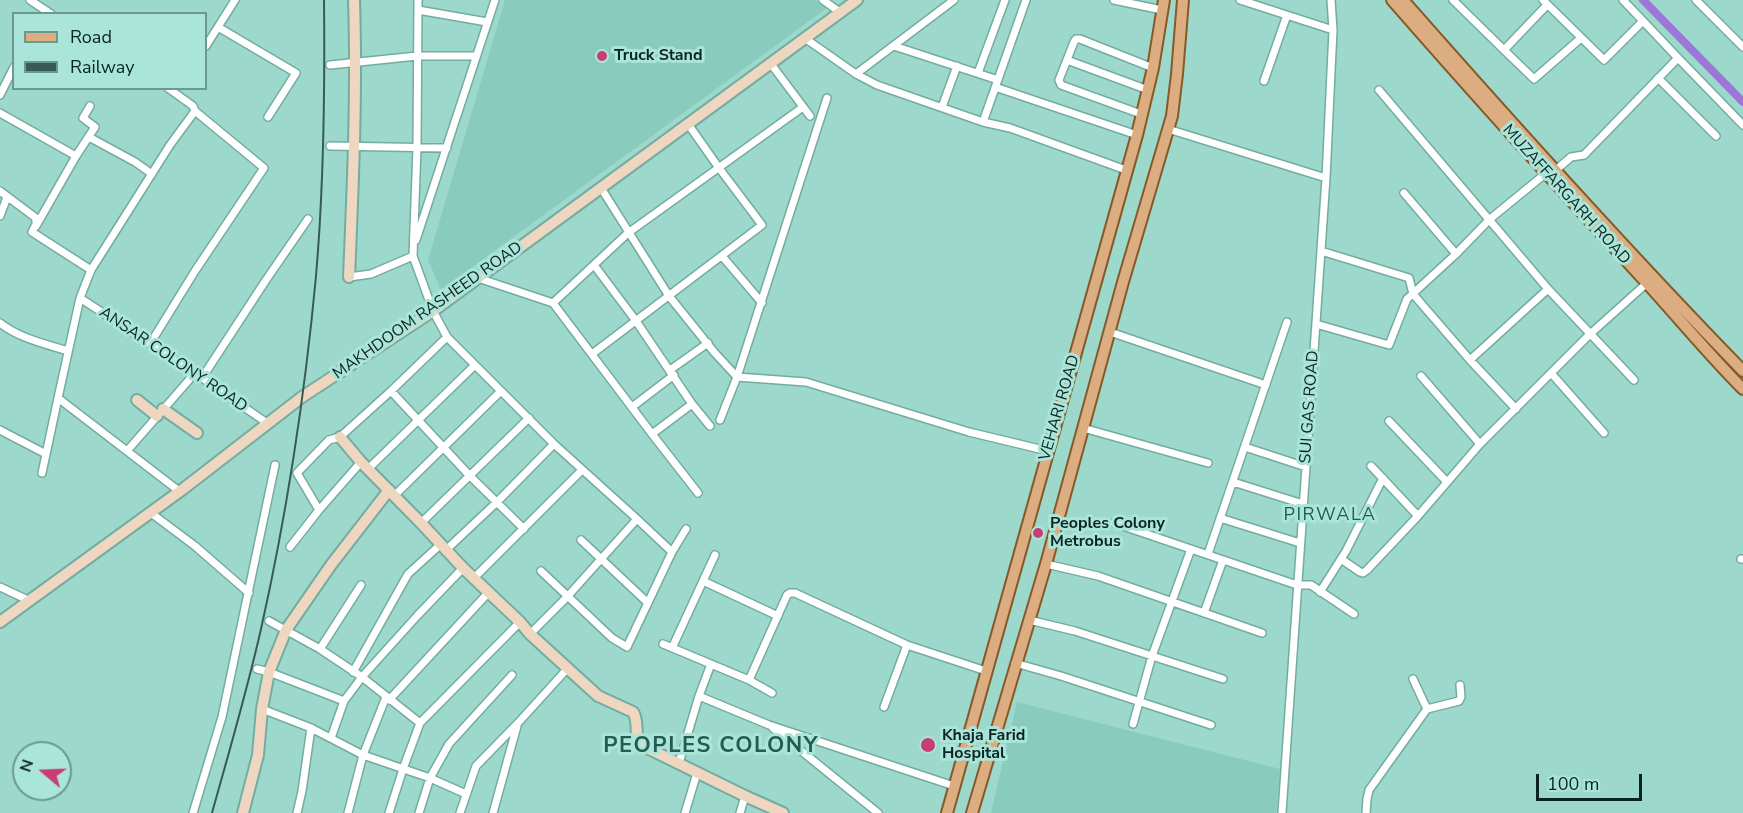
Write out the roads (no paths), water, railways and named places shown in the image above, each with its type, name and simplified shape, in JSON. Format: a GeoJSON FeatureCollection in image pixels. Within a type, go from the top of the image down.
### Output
{"type":"FeatureCollection","features":[{"type":"Feature","properties":{"kind":"main road","name":"VEHARI ROAD"},"geometry":{"type":"LineString","coordinates":[[972,813],[1046,564],[1172,116],[1183,0]]}},
{"type":"Feature","properties":{"kind":"main road","name":"MUZAFFARGARH ROAD"},"geometry":{"type":"LineString","coordinates":[[1392,0],[1551,172],[1647,283],[1743,388]]}},
{"type":"Feature","properties":{"kind":"main road"},"geometry":{"type":"LineString","coordinates":[[1403,0],[1502,112],[1551,172],[1743,371]]}},
{"type":"Feature","properties":{"kind":"main road","name":"VEHARI ROAD"},"geometry":{"type":"LineString","coordinates":[[947,813],[1137,135],[1153,68],[1163,5]]}},
{"type":"Feature","properties":{"kind":"street"},"geometry":{"type":"LineString","coordinates":[[30,0],[41,11]]}},
{"type":"Feature","properties":{"kind":"street"},"geometry":{"type":"LineString","coordinates":[[207,44],[235,0]]}},
{"type":"Feature","properties":{"kind":"street"},"geometry":{"type":"LineString","coordinates":[[354,0],[355,146],[349,277],[371,274],[413,253],[495,0]]}},
{"type":"Feature","properties":{"kind":"street"},"geometry":{"type":"LineString","coordinates":[[418,0],[417,148],[413,253],[433,311],[447,337],[554,444],[672,552]]}},
{"type":"Feature","properties":{"kind":"street"},"geometry":{"type":"LineString","coordinates":[[823,0],[841,13]]}},
{"type":"Feature","properties":{"kind":"street","name":"MAKHDOOM RASHEED ROAD"},"geometry":{"type":"LineString","coordinates":[[0,622],[151,513],[302,397],[433,311],[857,0]]}},
{"type":"Feature","properties":{"kind":"street"},"geometry":{"type":"LineString","coordinates":[[856,74],[954,0]]}},
{"type":"Feature","properties":{"kind":"street"},"geometry":{"type":"LineString","coordinates":[[978,73],[1005,0]]}},
{"type":"Feature","properties":{"kind":"street"},"geometry":{"type":"LineString","coordinates":[[983,122],[1026,0]]}},
{"type":"Feature","properties":{"kind":"street"},"geometry":{"type":"LineString","coordinates":[[1114,0],[1163,5]]}},
{"type":"Feature","properties":{"kind":"street"},"geometry":{"type":"LineString","coordinates":[[1240,0],[1333,30]]}},
{"type":"Feature","properties":{"kind":"street","name":"SUI GAS ROAD"},"geometry":{"type":"LineString","coordinates":[[1282,813],[1326,178],[1333,30],[1331,0]]}},
{"type":"Feature","properties":{"kind":"street"},"geometry":{"type":"LineString","coordinates":[[1453,0],[1534,79],[1581,38]]}},
{"type":"Feature","properties":{"kind":"street"},"geometry":{"type":"LineString","coordinates":[[1623,0],[1743,125]]}},
{"type":"Feature","properties":{"kind":"street"},"geometry":{"type":"LineString","coordinates":[[1696,0],[1743,47]]}},
{"type":"Feature","properties":{"kind":"street"},"geometry":{"type":"LineString","coordinates":[[1504,50],[1545,2],[1604,60],[1643,21]]}},
{"type":"Feature","properties":{"kind":"street"},"geometry":{"type":"LineString","coordinates":[[418,10],[487,22]]}},
{"type":"Feature","properties":{"kind":"street"},"geometry":{"type":"LineString","coordinates":[[1264,81],[1287,15]]}},
{"type":"Feature","properties":{"kind":"street"},"geometry":{"type":"LineString","coordinates":[[218,27],[296,73],[268,117]]}},
{"type":"Feature","properties":{"kind":"street"},"geometry":{"type":"LineString","coordinates":[[806,39],[856,74],[877,85],[983,122],[1010,128],[1126,170]]}},
{"type":"Feature","properties":{"kind":"street"},"geometry":{"type":"LineString","coordinates":[[1141,114],[1061,85],[1059,80],[1076,39],[1153,68]]}},
{"type":"Feature","properties":{"kind":"street"},"geometry":{"type":"LineString","coordinates":[[894,46],[978,73],[997,83],[1137,135]]}},
{"type":"Feature","properties":{"kind":"street"},"geometry":{"type":"LineString","coordinates":[[330,65],[417,56],[476,56]]}},
{"type":"Feature","properties":{"kind":"street"},"geometry":{"type":"LineString","coordinates":[[1316,324],[1389,345],[1407,299],[1490,219],[1571,156],[1584,155],[1678,58]]}},
{"type":"Feature","properties":{"kind":"street"},"geometry":{"type":"LineString","coordinates":[[1067,60],[1148,90]]}},
{"type":"Feature","properties":{"kind":"street"},"geometry":{"type":"LineString","coordinates":[[771,64],[810,116]]}},
{"type":"Feature","properties":{"kind":"street"},"geometry":{"type":"LineString","coordinates":[[942,107],[957,66]]}},
{"type":"Feature","properties":{"kind":"street"},"geometry":{"type":"LineString","coordinates":[[0,95],[12,71]]}},
{"type":"Feature","properties":{"kind":"street"},"geometry":{"type":"LineString","coordinates":[[1658,78],[1716,136]]}},
{"type":"Feature","properties":{"kind":"street"},"geometry":{"type":"LineString","coordinates":[[150,344],[195,271],[264,168],[195,111],[193,106],[171,90]]}},
{"type":"Feature","properties":{"kind":"street"},"geometry":{"type":"LineString","coordinates":[[1379,90],[1548,289],[1634,380]]}},
{"type":"Feature","properties":{"kind":"street"},"geometry":{"type":"LineString","coordinates":[[720,420],[762,303],[827,98]]}},
{"type":"Feature","properties":{"kind":"street"},"geometry":{"type":"LineString","coordinates":[[32,232],[95,127],[83,118],[90,106]]}},
{"type":"Feature","properties":{"kind":"street"},"geometry":{"type":"LineString","coordinates":[[553,303],[628,233],[803,107]]}},
{"type":"Feature","properties":{"kind":"street","name":"ANSAR COLONY ROAD"},"geometry":{"type":"LineString","coordinates":[[42,473],[80,298],[91,270],[170,145],[195,111]]}},
{"type":"Feature","properties":{"kind":"street"},"geometry":{"type":"LineString","coordinates":[[0,112],[76,156]]}},
{"type":"Feature","properties":{"kind":"street"},"geometry":{"type":"LineString","coordinates":[[592,354],[762,225],[688,124]]}},
{"type":"Feature","properties":{"kind":"street"},"geometry":{"type":"LineString","coordinates":[[1168,129],[1326,178]]}},
{"type":"Feature","properties":{"kind":"street"},"geometry":{"type":"LineString","coordinates":[[88,137],[135,162],[152,174]]}},
{"type":"Feature","properties":{"kind":"street"},"geometry":{"type":"LineString","coordinates":[[330,146],[447,148]]}},
{"type":"Feature","properties":{"kind":"street"},"geometry":{"type":"LineString","coordinates":[[601,188],[669,296],[737,377],[806,382],[969,432],[1048,451]]}},
{"type":"Feature","properties":{"kind":"street"},"geometry":{"type":"LineString","coordinates":[[0,191],[36,218],[32,232]]}},
{"type":"Feature","properties":{"kind":"street"},"geometry":{"type":"LineString","coordinates":[[1404,193],[1456,254]]}},
{"type":"Feature","properties":{"kind":"street"},"geometry":{"type":"LineString","coordinates":[[0,216],[8,197]]}},
{"type":"Feature","properties":{"kind":"street"},"geometry":{"type":"LineString","coordinates":[[202,378],[308,219]]}},
{"type":"Feature","properties":{"kind":"street"},"geometry":{"type":"LineString","coordinates":[[32,232],[91,270]]}},
{"type":"Feature","properties":{"kind":"street"},"geometry":{"type":"LineString","coordinates":[[1321,251],[1410,278],[1413,294],[1516,409]]}},
{"type":"Feature","properties":{"kind":"street"},"geometry":{"type":"LineString","coordinates":[[722,256],[762,303]]}},
{"type":"Feature","properties":{"kind":"street"},"geometry":{"type":"LineString","coordinates":[[594,265],[710,426]]}},
{"type":"Feature","properties":{"kind":"street"},"geometry":{"type":"LineString","coordinates":[[478,278],[553,303],[698,493]]}},
{"type":"Feature","properties":{"kind":"street"},"geometry":{"type":"LineString","coordinates":[[1341,559],[1363,573],[1418,516],[1480,444],[1589,335],[1647,283]]}},
{"type":"Feature","properties":{"kind":"street"},"geometry":{"type":"LineString","coordinates":[[1470,360],[1548,289]]}},
{"type":"Feature","properties":{"kind":"street","name":"ANSAR COLONY ROAD"},"geometry":{"type":"LineString","coordinates":[[80,298],[267,423]]}},
{"type":"Feature","properties":{"kind":"street"},"geometry":{"type":"LineString","coordinates":[[1208,554],[1287,322]]}},
{"type":"Feature","properties":{"kind":"street"},"geometry":{"type":"LineString","coordinates":[[0,323],[28,338],[68,351]]}},
{"type":"Feature","properties":{"kind":"street"},"geometry":{"type":"LineString","coordinates":[[1110,332],[1266,385]]}},
{"type":"Feature","properties":{"kind":"street"},"geometry":{"type":"LineString","coordinates":[[319,510],[297,473],[329,440],[340,437],[392,391],[447,337]]}},
{"type":"Feature","properties":{"kind":"street"},"geometry":{"type":"LineString","coordinates":[[632,406],[708,343]]}},
{"type":"Feature","properties":{"kind":"street"},"geometry":{"type":"LineString","coordinates":[[290,547],[319,510],[365,466],[418,421],[475,365]]}},
{"type":"Feature","properties":{"kind":"street"},"geometry":{"type":"LineString","coordinates":[[127,451],[195,373]]}},
{"type":"Feature","properties":{"kind":"street"},"geometry":{"type":"LineString","coordinates":[[1551,373],[1604,433]]}},
{"type":"Feature","properties":{"kind":"street"},"geometry":{"type":"LineString","coordinates":[[1420,376],[1480,444]]}},
{"type":"Feature","properties":{"kind":"street"},"geometry":{"type":"LineString","coordinates":[[392,391],[469,475],[524,529]]}},
{"type":"Feature","properties":{"kind":"street"},"geometry":{"type":"LineString","coordinates":[[243,813],[258,755],[262,709],[269,672],[286,630],[331,565],[392,492],[444,448],[501,391]]}},
{"type":"Feature","properties":{"kind":"street"},"geometry":{"type":"LineString","coordinates":[[58,398],[179,491]]}},
{"type":"Feature","properties":{"kind":"street"},"geometry":{"type":"LineString","coordinates":[[137,400],[197,433]]}},
{"type":"Feature","properties":{"kind":"street"},"geometry":{"type":"LineString","coordinates":[[652,434],[692,404]]}},
{"type":"Feature","properties":{"kind":"street"},"geometry":{"type":"LineString","coordinates":[[421,523],[529,418]]}},
{"type":"Feature","properties":{"kind":"street"},"geometry":{"type":"LineString","coordinates":[[1389,421],[1447,482]]}},
{"type":"Feature","properties":{"kind":"street"},"geometry":{"type":"LineString","coordinates":[[1083,428],[1208,463]]}},
{"type":"Feature","properties":{"kind":"street"},"geometry":{"type":"LineString","coordinates":[[0,430],[46,454]]}},
{"type":"Feature","properties":{"kind":"street"},"geometry":{"type":"LineString","coordinates":[[340,437],[473,579],[530,634],[598,696],[633,712],[636,720],[636,738],[641,745],[779,812]]}},
{"type":"Feature","properties":{"kind":"street"},"geometry":{"type":"LineString","coordinates":[[353,672],[408,574],[497,502],[554,444]]}},
{"type":"Feature","properties":{"kind":"street"},"geometry":{"type":"LineString","coordinates":[[1245,447],[1306,466]]}},
{"type":"Feature","properties":{"kind":"street"},"geometry":{"type":"LineString","coordinates":[[193,813],[222,717],[275,465]]}},
{"type":"Feature","properties":{"kind":"street"},"geometry":{"type":"LineString","coordinates":[[1371,465],[1418,516]]}},
{"type":"Feature","properties":{"kind":"street"},"geometry":{"type":"LineString","coordinates":[[473,579],[582,470]]}},
{"type":"Feature","properties":{"kind":"street"},"geometry":{"type":"LineString","coordinates":[[1320,592],[1341,559],[1383,478]]}},
{"type":"Feature","properties":{"kind":"street"},"geometry":{"type":"LineString","coordinates":[[1233,482],[1303,504]]}},
{"type":"Feature","properties":{"kind":"street"},"geometry":{"type":"LineString","coordinates":[[151,513],[195,546],[249,593]]}},
{"type":"Feature","properties":{"kind":"street"},"geometry":{"type":"LineString","coordinates":[[1220,518],[1300,543]]}},
{"type":"Feature","properties":{"kind":"street"},"geometry":{"type":"LineString","coordinates":[[530,634],[567,597],[637,519]]}},
{"type":"Feature","properties":{"kind":"street"},"geometry":{"type":"LineString","coordinates":[[1114,523],[1297,585],[1311,585],[1354,614]]}},
{"type":"Feature","properties":{"kind":"street"},"geometry":{"type":"LineString","coordinates":[[541,571],[612,638],[627,646],[672,552],[686,529]]}},
{"type":"Feature","properties":{"kind":"street"},"geometry":{"type":"LineString","coordinates":[[581,540],[648,603]]}},
{"type":"Feature","properties":{"kind":"street"},"geometry":{"type":"LineString","coordinates":[[1133,724],[1152,656],[1191,549]]}},
{"type":"Feature","properties":{"kind":"street"},"geometry":{"type":"LineString","coordinates":[[672,648],[715,555]]}},
{"type":"Feature","properties":{"kind":"street"},"geometry":{"type":"LineString","coordinates":[[1204,613],[1223,560]]}},
{"type":"Feature","properties":{"kind":"street"},"geometry":{"type":"LineString","coordinates":[[1046,564],[1098,576],[1262,633]]}},
{"type":"Feature","properties":{"kind":"street"},"geometry":{"type":"LineString","coordinates":[[332,738],[344,701],[362,677],[463,568]]}},
{"type":"Feature","properties":{"kind":"street"},"geometry":{"type":"LineString","coordinates":[[702,581],[778,615]]}},
{"type":"Feature","properties":{"kind":"street"},"geometry":{"type":"LineString","coordinates":[[320,649],[360,585]]}},
{"type":"Feature","properties":{"kind":"street"},"geometry":{"type":"LineString","coordinates":[[0,587],[30,602]]}},
{"type":"Feature","properties":{"kind":"street"},"geometry":{"type":"LineString","coordinates":[[348,813],[363,755],[388,699],[488,593]]}},
{"type":"Feature","properties":{"kind":"street"},"geometry":{"type":"LineString","coordinates":[[749,680],[787,595],[790,593],[795,593],[907,645],[986,670]]}},
{"type":"Feature","properties":{"kind":"street"},"geometry":{"type":"LineString","coordinates":[[1029,620],[1076,631],[1223,679]]}},
{"type":"Feature","properties":{"kind":"street"},"geometry":{"type":"LineString","coordinates":[[269,621],[320,649],[362,677],[420,723]]}},
{"type":"Feature","properties":{"kind":"street"},"geometry":{"type":"LineString","coordinates":[[389,813],[420,723],[519,622]]}},
{"type":"Feature","properties":{"kind":"street"},"geometry":{"type":"LineString","coordinates":[[663,644],[749,680],[772,693]]}},
{"type":"Feature","properties":{"kind":"street"},"geometry":{"type":"LineString","coordinates":[[884,707],[907,645]]}},
{"type":"Feature","properties":{"kind":"street"},"geometry":{"type":"LineString","coordinates":[[1016,663],[1211,725]]}},
{"type":"Feature","properties":{"kind":"street"},"geometry":{"type":"LineString","coordinates":[[678,763],[711,664]]}},
{"type":"Feature","properties":{"kind":"street"},"geometry":{"type":"LineString","coordinates":[[460,813],[476,766],[568,668]]}},
{"type":"Feature","properties":{"kind":"street"},"geometry":{"type":"LineString","coordinates":[[257,669],[344,701]]}},
{"type":"Feature","properties":{"kind":"street"},"geometry":{"type":"LineString","coordinates":[[419,813],[430,778],[449,744],[512,675]]}},
{"type":"Feature","properties":{"kind":"street"},"geometry":{"type":"LineString","coordinates":[[1413,679],[1427,709]]}},
{"type":"Feature","properties":{"kind":"street"},"geometry":{"type":"LineString","coordinates":[[1366,813],[1366,799],[1369,790],[1427,709],[1459,701],[1460,685]]}},
{"type":"Feature","properties":{"kind":"street"},"geometry":{"type":"LineString","coordinates":[[699,696],[769,725],[954,786]]}},
{"type":"Feature","properties":{"kind":"street"},"geometry":{"type":"LineString","coordinates":[[262,709],[312,728],[363,755],[430,778],[466,794]]}},
{"type":"Feature","properties":{"kind":"street"},"geometry":{"type":"LineString","coordinates":[[493,813],[518,723]]}},
{"type":"Feature","properties":{"kind":"street"},"geometry":{"type":"LineString","coordinates":[[769,725],[878,813]]}},
{"type":"Feature","properties":{"kind":"street"},"geometry":{"type":"LineString","coordinates":[[297,813],[312,728]]}},
{"type":"Feature","properties":{"kind":"street"},"geometry":{"type":"LineString","coordinates":[[685,813],[697,772]]}},
{"type":"Feature","properties":{"kind":"street"},"geometry":{"type":"LineString","coordinates":[[740,813],[745,796]]}},
{"type":"Feature","properties":{"kind":"waterway"},"geometry":{"type":"LineString","coordinates":[[1643,0],[1743,102]]}},
{"type":"Feature","properties":{"kind":"railway"},"geometry":{"type":"LineString","coordinates":[[212,813],[261,629],[279,542],[301,409],[316,276],[321,207],[324,0]]}},
{"type":"Feature","properties":{"kind":"place","name":"Truck Stand"},"geometry":{"type":"Point","coordinates":[602,56]}},
{"type":"Feature","properties":{"kind":"place","name":"Peoples Colony Metrobus"},"geometry":{"type":"Point","coordinates":[1038,533]}},
{"type":"Feature","properties":{"kind":"place","name":"Khaja Farid Hospital"},"geometry":{"type":"Point","coordinates":[928,745]}},
{"type":"Feature","properties":{"kind":"district","name":"PIRWALA"},"geometry":{"type":"Point","coordinates":[1330,516]}},
{"type":"Feature","properties":{"kind":"district","name":"PEOPLES COLONY"},"geometry":{"type":"Point","coordinates":[711,747]}}]}
